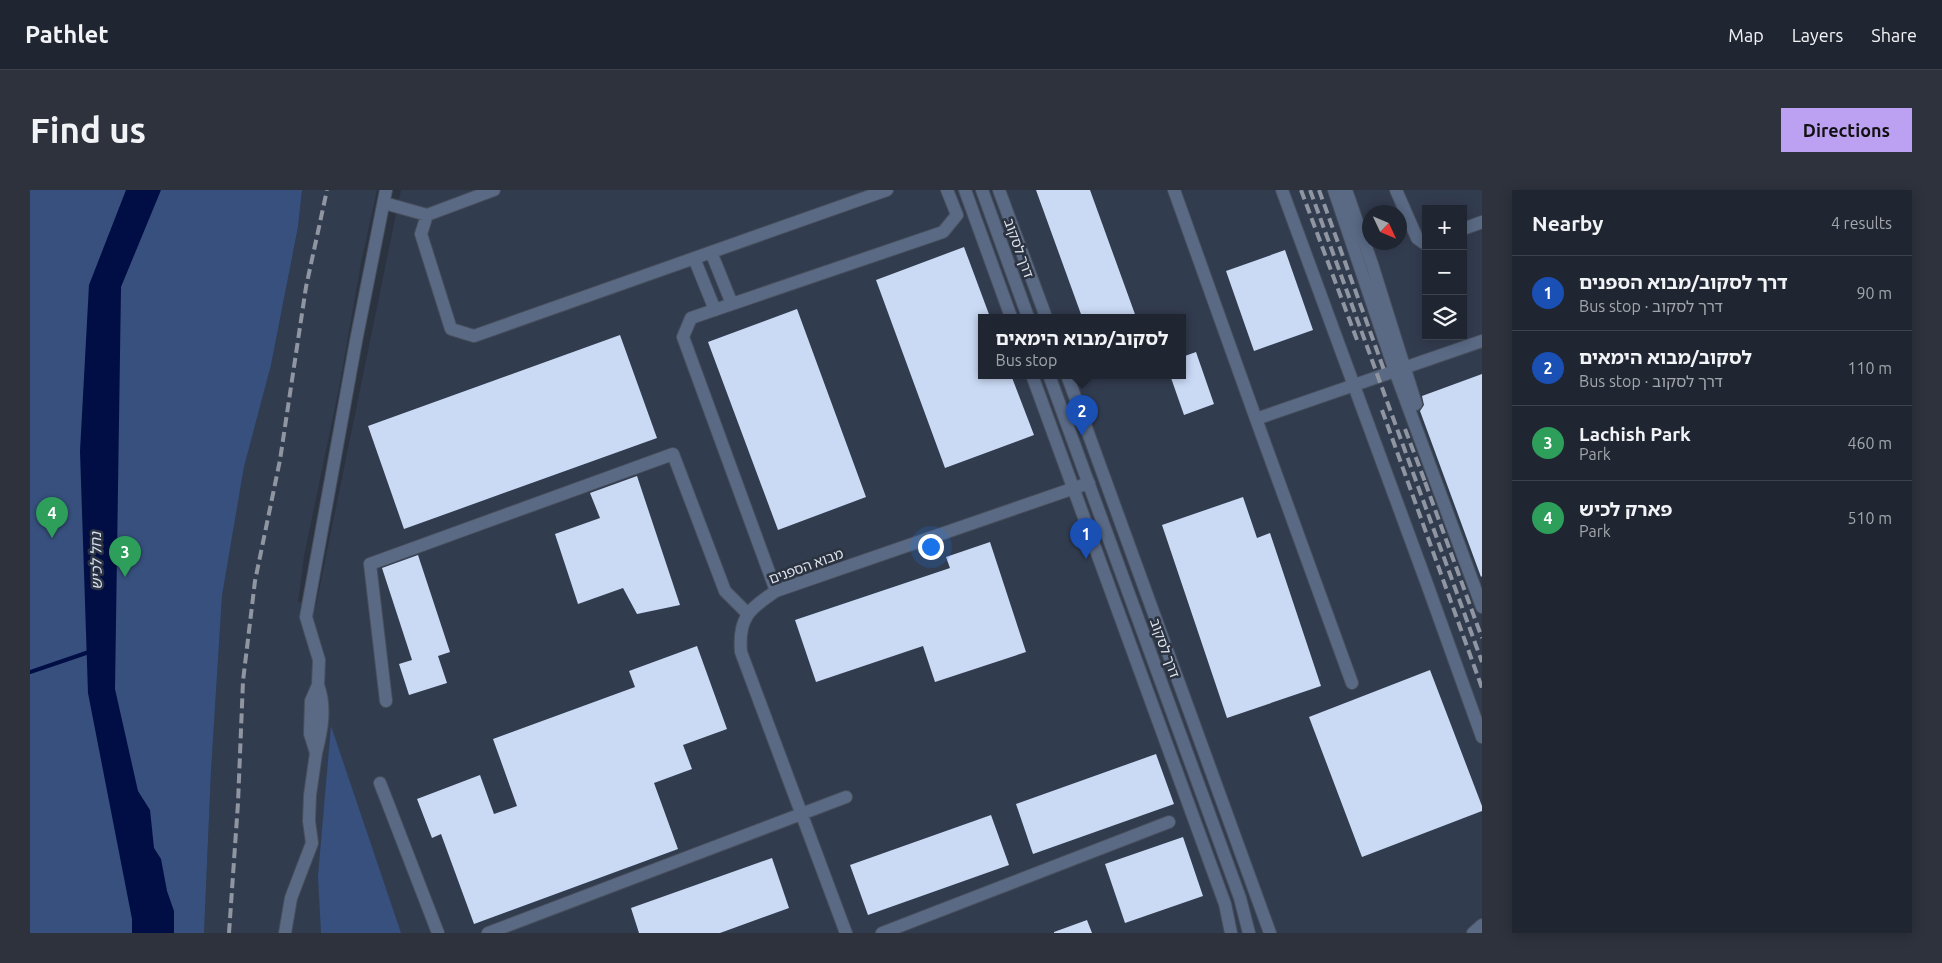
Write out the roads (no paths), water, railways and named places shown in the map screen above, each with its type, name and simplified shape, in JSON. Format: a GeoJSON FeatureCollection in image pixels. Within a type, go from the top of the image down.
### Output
{"type":"FeatureCollection","features":[{"type":"Feature","properties":{"kind":"street"},"geometry":{"type":"LineString","coordinates":[[285,933],[291,898],[312,843],[309,821],[316,753],[310,734],[311,701],[318,685],[319,660],[306,617],[354,351],[385,196],[426,214],[494,190]]}},
{"type":"Feature","properties":{"kind":"street"},"geometry":{"type":"LineString","coordinates":[[426,214],[421,234],[451,329],[474,336],[887,190]]}},
{"type":"Feature","properties":{"kind":"street"},"geometry":{"type":"LineString","coordinates":[[776,591],[683,337],[691,318],[943,232],[957,215],[947,190]]}},
{"type":"Feature","properties":{"kind":"street"},"geometry":{"type":"LineString","coordinates":[[965,190],[1010,314]]}},
{"type":"Feature","properties":{"kind":"street","name":"דרך לסקוב"},"geometry":{"type":"LineString","coordinates":[[982,190],[1027,314]]}},
{"type":"Feature","properties":{"kind":"street"},"geometry":{"type":"LineString","coordinates":[[999,190],[1045,314]]}},
{"type":"Feature","properties":{"kind":"street"},"geometry":{"type":"LineString","coordinates":[[1174,190],[1352,683]]}},
{"type":"Feature","properties":{"kind":"street"},"geometry":{"type":"LineString","coordinates":[[1282,190],[1482,737]]}},
{"type":"Feature","properties":{"kind":"street"},"geometry":{"type":"LineString","coordinates":[[1334,190],[1400,370],[1482,607]]}},
{"type":"Feature","properties":{"kind":"street"},"geometry":{"type":"LineString","coordinates":[[1346,190],[1372,264],[1400,370],[1412,394],[1482,588]]}},
{"type":"Feature","properties":{"kind":"street"},"geometry":{"type":"LineString","coordinates":[[1396,190],[1416,238],[1422,242]]}},
{"type":"Feature","properties":{"kind":"street"},"geometry":{"type":"LineString","coordinates":[[1467,228],[1482,222]]}},
{"type":"Feature","properties":{"kind":"street"},"geometry":{"type":"LineString","coordinates":[[711,252],[732,304]]}},
{"type":"Feature","properties":{"kind":"street"},"geometry":{"type":"LineString","coordinates":[[694,258],[715,310]]}},
{"type":"Feature","properties":{"kind":"street"},"geometry":{"type":"LineString","coordinates":[[1256,419],[1482,341]]}},
{"type":"Feature","properties":{"kind":"street"},"geometry":{"type":"LineString","coordinates":[[1033,379],[1225,904],[1231,933]]}},
{"type":"Feature","properties":{"kind":"street","name":"דרך לסקוב"},"geometry":{"type":"LineString","coordinates":[[1050,379],[1236,889],[1249,933]]}},
{"type":"Feature","properties":{"kind":"street"},"geometry":{"type":"LineString","coordinates":[[1068,379],[1270,933]]}},
{"type":"Feature","properties":{"kind":"street"},"geometry":{"type":"LineString","coordinates":[[386,701],[370,564],[673,454],[725,591],[748,614],[741,625],[741,652],[846,933]]}},
{"type":"Feature","properties":{"kind":"street","name":"מבוא הספנים"},"geometry":{"type":"LineString","coordinates":[[748,614],[756,604],[776,591],[1089,484]]}},
{"type":"Feature","properties":{"kind":"street"},"geometry":{"type":"LineString","coordinates":[[380,783],[438,933]]}},
{"type":"Feature","properties":{"kind":"street"},"geometry":{"type":"LineString","coordinates":[[488,933],[846,798]]}},
{"type":"Feature","properties":{"kind":"street"},"geometry":{"type":"LineString","coordinates":[[882,933],[1169,822]]}},
{"type":"Feature","properties":{"kind":"street"},"geometry":{"type":"LineString","coordinates":[[1473,933],[1482,925]]}},
{"type":"Feature","properties":{"kind":"water","name":"נחל לכיש"},"geometry":{"type":"Polygon","coordinates":[[[126,190],[161,190],[121,287],[115,689],[138,791],[150,810],[154,848],[161,859],[167,891],[174,911],[174,933],[132,933],[132,919],[88,693],[80,451],[89,285],[126,190]]]}},
{"type":"Feature","properties":{"kind":"waterway"},"geometry":{"type":"LineString","coordinates":[[30,672],[89,652]]}},
{"type":"Feature","properties":{"kind":"railway"},"geometry":{"type":"LineString","coordinates":[[229,933],[238,803],[243,681],[255,581],[280,460],[306,287],[327,190]]}},
{"type":"Feature","properties":{"kind":"railway"},"geometry":{"type":"LineString","coordinates":[[1301,190],[1357,340]]}},
{"type":"Feature","properties":{"kind":"railway"},"geometry":{"type":"LineString","coordinates":[[1310,190],[1482,662]]}},
{"type":"Feature","properties":{"kind":"railway"},"geometry":{"type":"LineString","coordinates":[[1319,190],[1384,370]]}},
{"type":"Feature","properties":{"kind":"railway"},"geometry":{"type":"LineString","coordinates":[[1382,410],[1482,688]]}},
{"type":"Feature","properties":{"kind":"railway"},"geometry":{"type":"LineString","coordinates":[[1405,429],[1427,487]]}},
{"type":"Feature","properties":{"kind":"railway"},"geometry":{"type":"LineString","coordinates":[[1425,482],[1482,638]]}},
{"type":"Feature","properties":{"kind":"place","name":"לסקוב/מבוא הימאים"},"geometry":{"type":"Point","coordinates":[1082,436]}},
{"type":"Feature","properties":{"kind":"place","name":"פארק לכיש"},"geometry":{"type":"Point","coordinates":[52,538]}},
{"type":"Feature","properties":{"kind":"place","name":"דרך לסקוב/מבוא הספנים"},"geometry":{"type":"Point","coordinates":[1086,559]}},
{"type":"Feature","properties":{"kind":"place","name":"Lachish Park"},"geometry":{"type":"Point","coordinates":[125,577]}}]}
